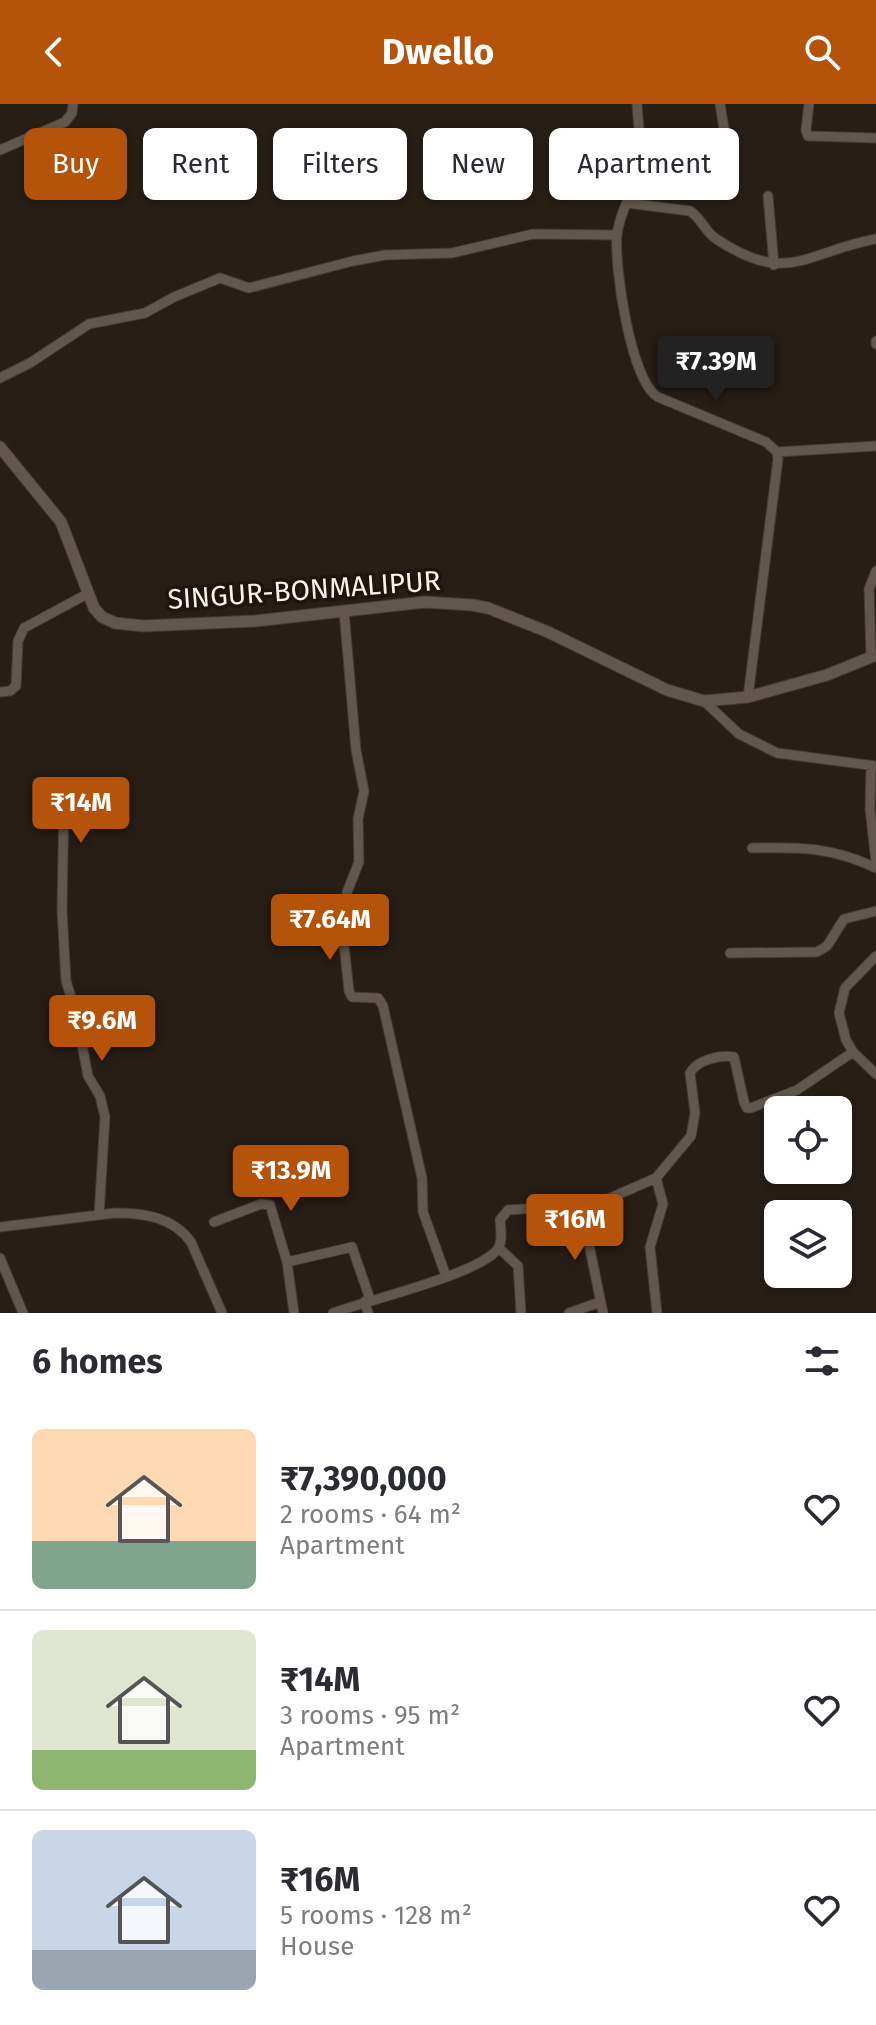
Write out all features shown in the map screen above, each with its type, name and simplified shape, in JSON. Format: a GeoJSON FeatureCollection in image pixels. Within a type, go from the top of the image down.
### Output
{"type":"FeatureCollection","features":[{"type":"Feature","properties":{"kind":"street"},"geometry":{"type":"LineString","coordinates":[[0,150],[65,122],[72,113],[73,104]]}},
{"type":"Feature","properties":{"kind":"street"},"geometry":{"type":"LineString","coordinates":[[637,104],[639,168],[617,235],[626,322],[645,387],[658,397],[766,442],[777,452],[778,465],[764,549],[748,697]]}},
{"type":"Feature","properties":{"kind":"street"},"geometry":{"type":"LineString","coordinates":[[720,104],[724,128]]}},
{"type":"Feature","properties":{"kind":"street"},"geometry":{"type":"LineString","coordinates":[[809,104],[808,136],[876,138]]}},
{"type":"Feature","properties":{"kind":"street"},"geometry":{"type":"LineString","coordinates":[[768,196],[774,265]]}},
{"type":"Feature","properties":{"kind":"street"},"geometry":{"type":"LineString","coordinates":[[627,203],[690,211],[715,238],[753,259],[774,265],[804,261],[876,239]]}},
{"type":"Feature","properties":{"kind":"street"},"geometry":{"type":"LineString","coordinates":[[0,378],[30,363],[89,324],[145,313],[220,278],[249,288],[385,255],[452,253],[533,234],[617,235]]}},
{"type":"Feature","properties":{"kind":"street"},"geometry":{"type":"LineString","coordinates":[[777,452],[876,446]]}},
{"type":"Feature","properties":{"kind":"street","name":"SINGUR-BONMALIPUR"},"geometry":{"type":"LineString","coordinates":[[0,447],[61,522],[87,594],[102,617],[115,623],[143,626],[255,621],[446,601],[488,608],[548,632],[667,690],[704,701],[748,697],[827,675],[874,656]]}},
{"type":"Feature","properties":{"kind":"street"},"geometry":{"type":"LineString","coordinates":[[874,656],[869,589],[870,579],[876,571]]}},
{"type":"Feature","properties":{"kind":"street"},"geometry":{"type":"LineString","coordinates":[[0,692],[10,691],[16,686],[18,641],[24,628],[87,594]]}},
{"type":"Feature","properties":{"kind":"street"},"geometry":{"type":"LineString","coordinates":[[344,611],[356,750],[364,791],[358,819],[359,862],[347,892],[349,923],[344,945],[349,991],[354,998],[378,998],[383,1006],[422,1178],[423,1212],[446,1276]]}},
{"type":"Feature","properties":{"kind":"street"},"geometry":{"type":"LineString","coordinates":[[704,701],[739,734],[777,753],[874,766],[870,809],[876,862]]}},
{"type":"Feature","properties":{"kind":"street"},"geometry":{"type":"LineString","coordinates":[[64,799],[62,910],[66,981],[79,1025],[88,1076],[100,1096],[105,1117],[99,1215]]}},
{"type":"Feature","properties":{"kind":"street"},"geometry":{"type":"LineString","coordinates":[[752,848],[821,848],[852,856],[876,868]]}},
{"type":"Feature","properties":{"kind":"street"},"geometry":{"type":"LineString","coordinates":[[730,953],[817,952],[827,946],[844,919],[876,911]]}},
{"type":"Feature","properties":{"kind":"street"},"geometry":{"type":"LineString","coordinates":[[876,956],[852,977],[840,1000],[842,1029],[853,1052],[876,1074]]}},
{"type":"Feature","properties":{"kind":"street"},"geometry":{"type":"LineString","coordinates":[[521,1313],[518,1266],[499,1248],[500,1220],[508,1210],[581,1205],[610,1198],[656,1178],[691,1136],[695,1113],[690,1073],[697,1064],[726,1055],[734,1057],[744,1102],[747,1108],[751,1108],[797,1090],[853,1052]]}},
{"type":"Feature","properties":{"kind":"street"},"geometry":{"type":"LineString","coordinates":[[656,1178],[663,1204],[650,1247],[657,1313]]}},
{"type":"Feature","properties":{"kind":"street"},"geometry":{"type":"LineString","coordinates":[[214,1222],[267,1203],[272,1208],[287,1262],[294,1313]]}},
{"type":"Feature","properties":{"kind":"street"},"geometry":{"type":"LineString","coordinates":[[569,1313],[602,1308],[581,1205]]}},
{"type":"Feature","properties":{"kind":"street"},"geometry":{"type":"LineString","coordinates":[[0,1227],[99,1215],[141,1215],[177,1227],[191,1242],[222,1313]]}},
{"type":"Feature","properties":{"kind":"street"},"geometry":{"type":"LineString","coordinates":[[287,1262],[352,1247],[368,1313]]}},
{"type":"Feature","properties":{"kind":"street"},"geometry":{"type":"LineString","coordinates":[[333,1313],[446,1276],[480,1261],[499,1248]]}},
{"type":"Feature","properties":{"kind":"street"},"geometry":{"type":"LineString","coordinates":[[0,1258],[23,1313]]}}]}
